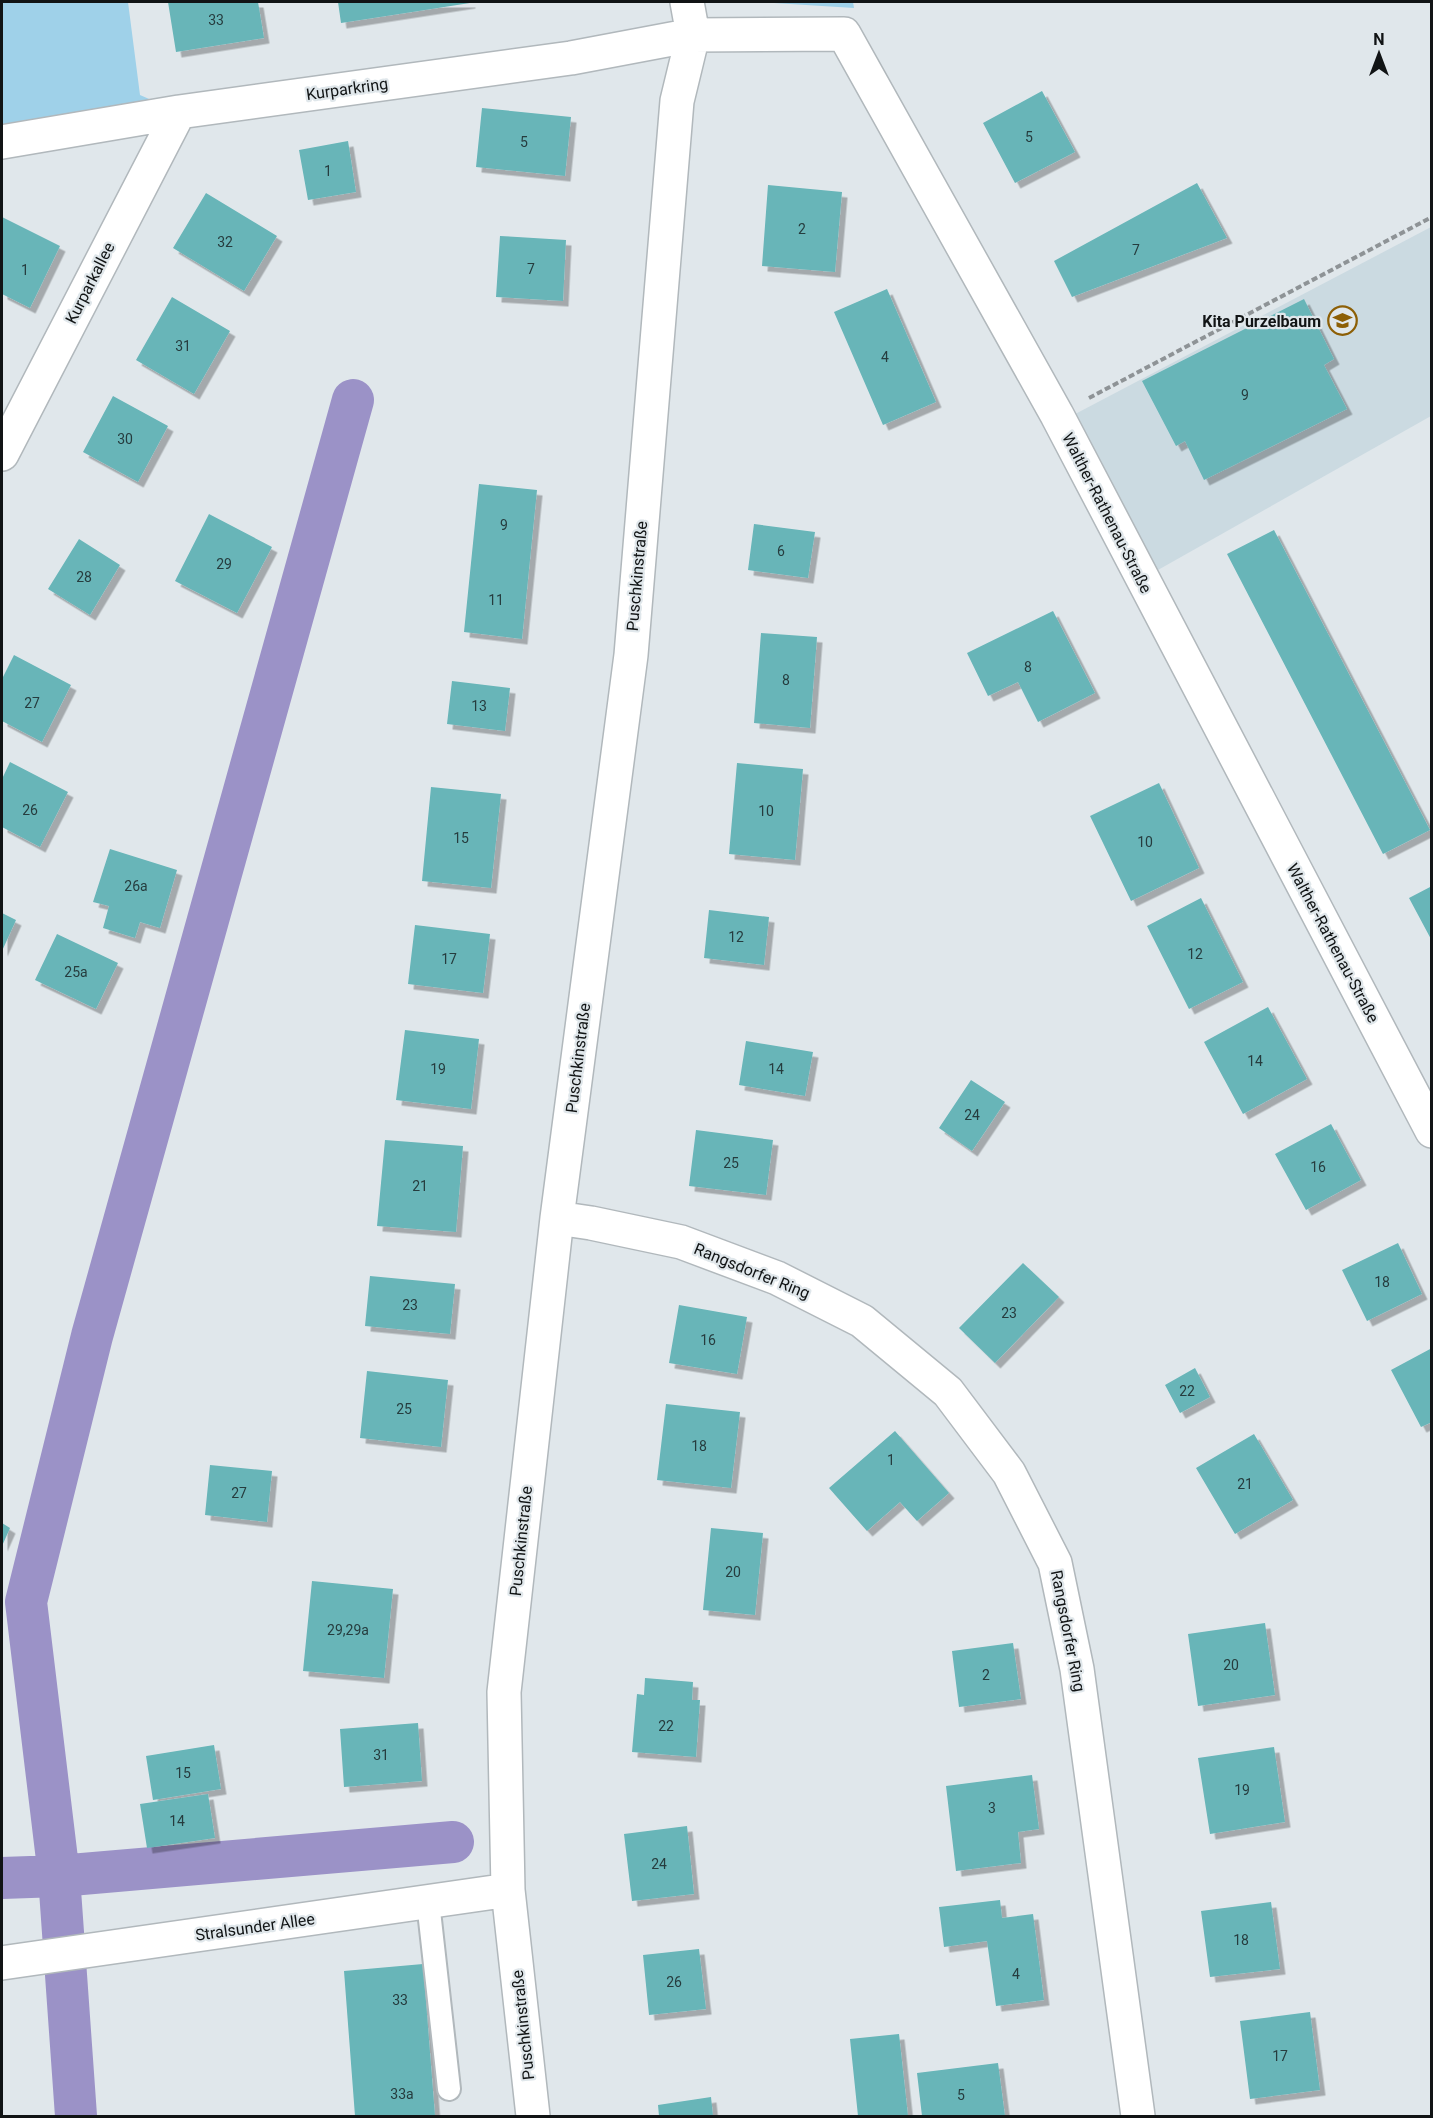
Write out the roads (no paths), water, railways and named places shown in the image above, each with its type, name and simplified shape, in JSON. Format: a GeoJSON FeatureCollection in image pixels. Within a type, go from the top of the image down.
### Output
{"type":"FeatureCollection","features":[{"type":"Feature","properties":{"kind":"street","name":"Puschkinstraße"},"geometry":{"type":"LineString","coordinates":[[533,2116],[508,1890],[504,1692],[557,1218],[631,655],[677,101],[693,35],[687,2]]}},
{"type":"Feature","properties":{"kind":"street","name":"Walther-Rathenau-Straße"},"geometry":{"type":"LineString","coordinates":[[693,35],[844,33],[1057,415],[1431,1131]]}},
{"type":"Feature","properties":{"kind":"street","name":"Kurparkring"},"geometry":{"type":"LineString","coordinates":[[2,142],[179,112],[571,58],[693,35]]}},
{"type":"Feature","properties":{"kind":"street","name":"Kurparkallee"},"geometry":{"type":"LineString","coordinates":[[2,454],[179,112]]}},
{"type":"Feature","properties":{"kind":"street","name":"Rangsdorfer Ring"},"geometry":{"type":"LineString","coordinates":[[557,1218],[681,1242],[777,1278],[862,1321],[948,1392],[1009,1473],[1055,1563],[1077,1669],[1138,2116]]}},
{"type":"Feature","properties":{"kind":"street","name":"Stralsunder Allee"},"geometry":{"type":"LineString","coordinates":[[14,1962],[508,1890]]}},
{"type":"Feature","properties":{"kind":"lane"},"geometry":{"type":"LineString","coordinates":[[428,1902],[449,2089]]}},
{"type":"Feature","properties":{"kind":"waterway"},"geometry":{"type":"LineString","coordinates":[[76,2116],[59,1876],[26,1602],[92,1336],[353,400]]}},
{"type":"Feature","properties":{"kind":"waterway"},"geometry":{"type":"LineString","coordinates":[[2,1878],[59,1876],[453,1842]]}},
{"type":"Feature","properties":{"kind":"place","name":"Kita Purzelbaum"},"geometry":{"type":"Point","coordinates":[1342,321]}}]}
